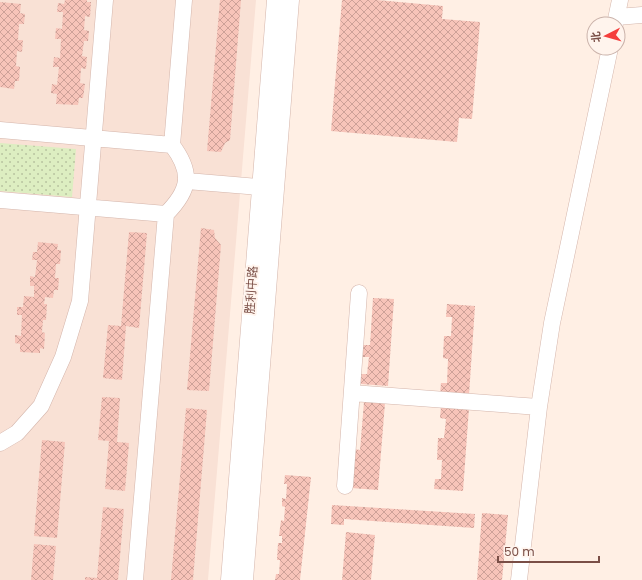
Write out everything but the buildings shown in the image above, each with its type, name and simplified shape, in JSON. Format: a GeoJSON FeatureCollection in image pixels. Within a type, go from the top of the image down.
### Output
{"type":"FeatureCollection","features":[{"type":"Feature","properties":{"kind":"street"},"geometry":{"type":"LineString","coordinates":[[0,443],[17,433],[41,406],[63,357],[80,301],[105,0]]}},
{"type":"Feature","properties":{"kind":"street"},"geometry":{"type":"LineString","coordinates":[[135,580],[166,214],[179,201],[187,181],[183,160],[172,145],[184,0]]}},
{"type":"Feature","properties":{"kind":"street","name":"胜利中路"},"geometry":{"type":"LineString","coordinates":[[229,580],[275,0]]}},
{"type":"Feature","properties":{"kind":"street","name":"胜利中路"},"geometry":{"type":"LineString","coordinates":[[245,580],[291,0]]}},
{"type":"Feature","properties":{"kind":"street"},"geometry":{"type":"LineString","coordinates":[[617,16],[620,0]]}},
{"type":"Feature","properties":{"kind":"street"},"geometry":{"type":"LineString","coordinates":[[626,19],[642,16]]}},
{"type":"Feature","properties":{"kind":"street"},"geometry":{"type":"LineString","coordinates":[[519,580],[539,407],[552,323],[608,56]]}},
{"type":"Feature","properties":{"kind":"street"},"geometry":{"type":"LineString","coordinates":[[0,130],[172,145]]}},
{"type":"Feature","properties":{"kind":"street"},"geometry":{"type":"LineString","coordinates":[[187,181],[259,187]]}},
{"type":"Feature","properties":{"kind":"street"},"geometry":{"type":"LineString","coordinates":[[0,200],[166,214]]}},
{"type":"Feature","properties":{"kind":"street"},"geometry":{"type":"LineString","coordinates":[[345,486],[359,293]]}},
{"type":"Feature","properties":{"kind":"street"},"geometry":{"type":"LineString","coordinates":[[352,393],[539,407]]}},
{"type":"Feature","properties":{"kind":"shaded area"},"geometry":{"type":"Polygon","coordinates":[[[0,0],[256,0],[208,580],[0,580],[0,0]]]}},
{"type":"Feature","properties":{"kind":"green space"},"geometry":{"type":"Polygon","coordinates":[[[0,143],[76,149],[72,197],[0,191],[0,143]]]}}]}
